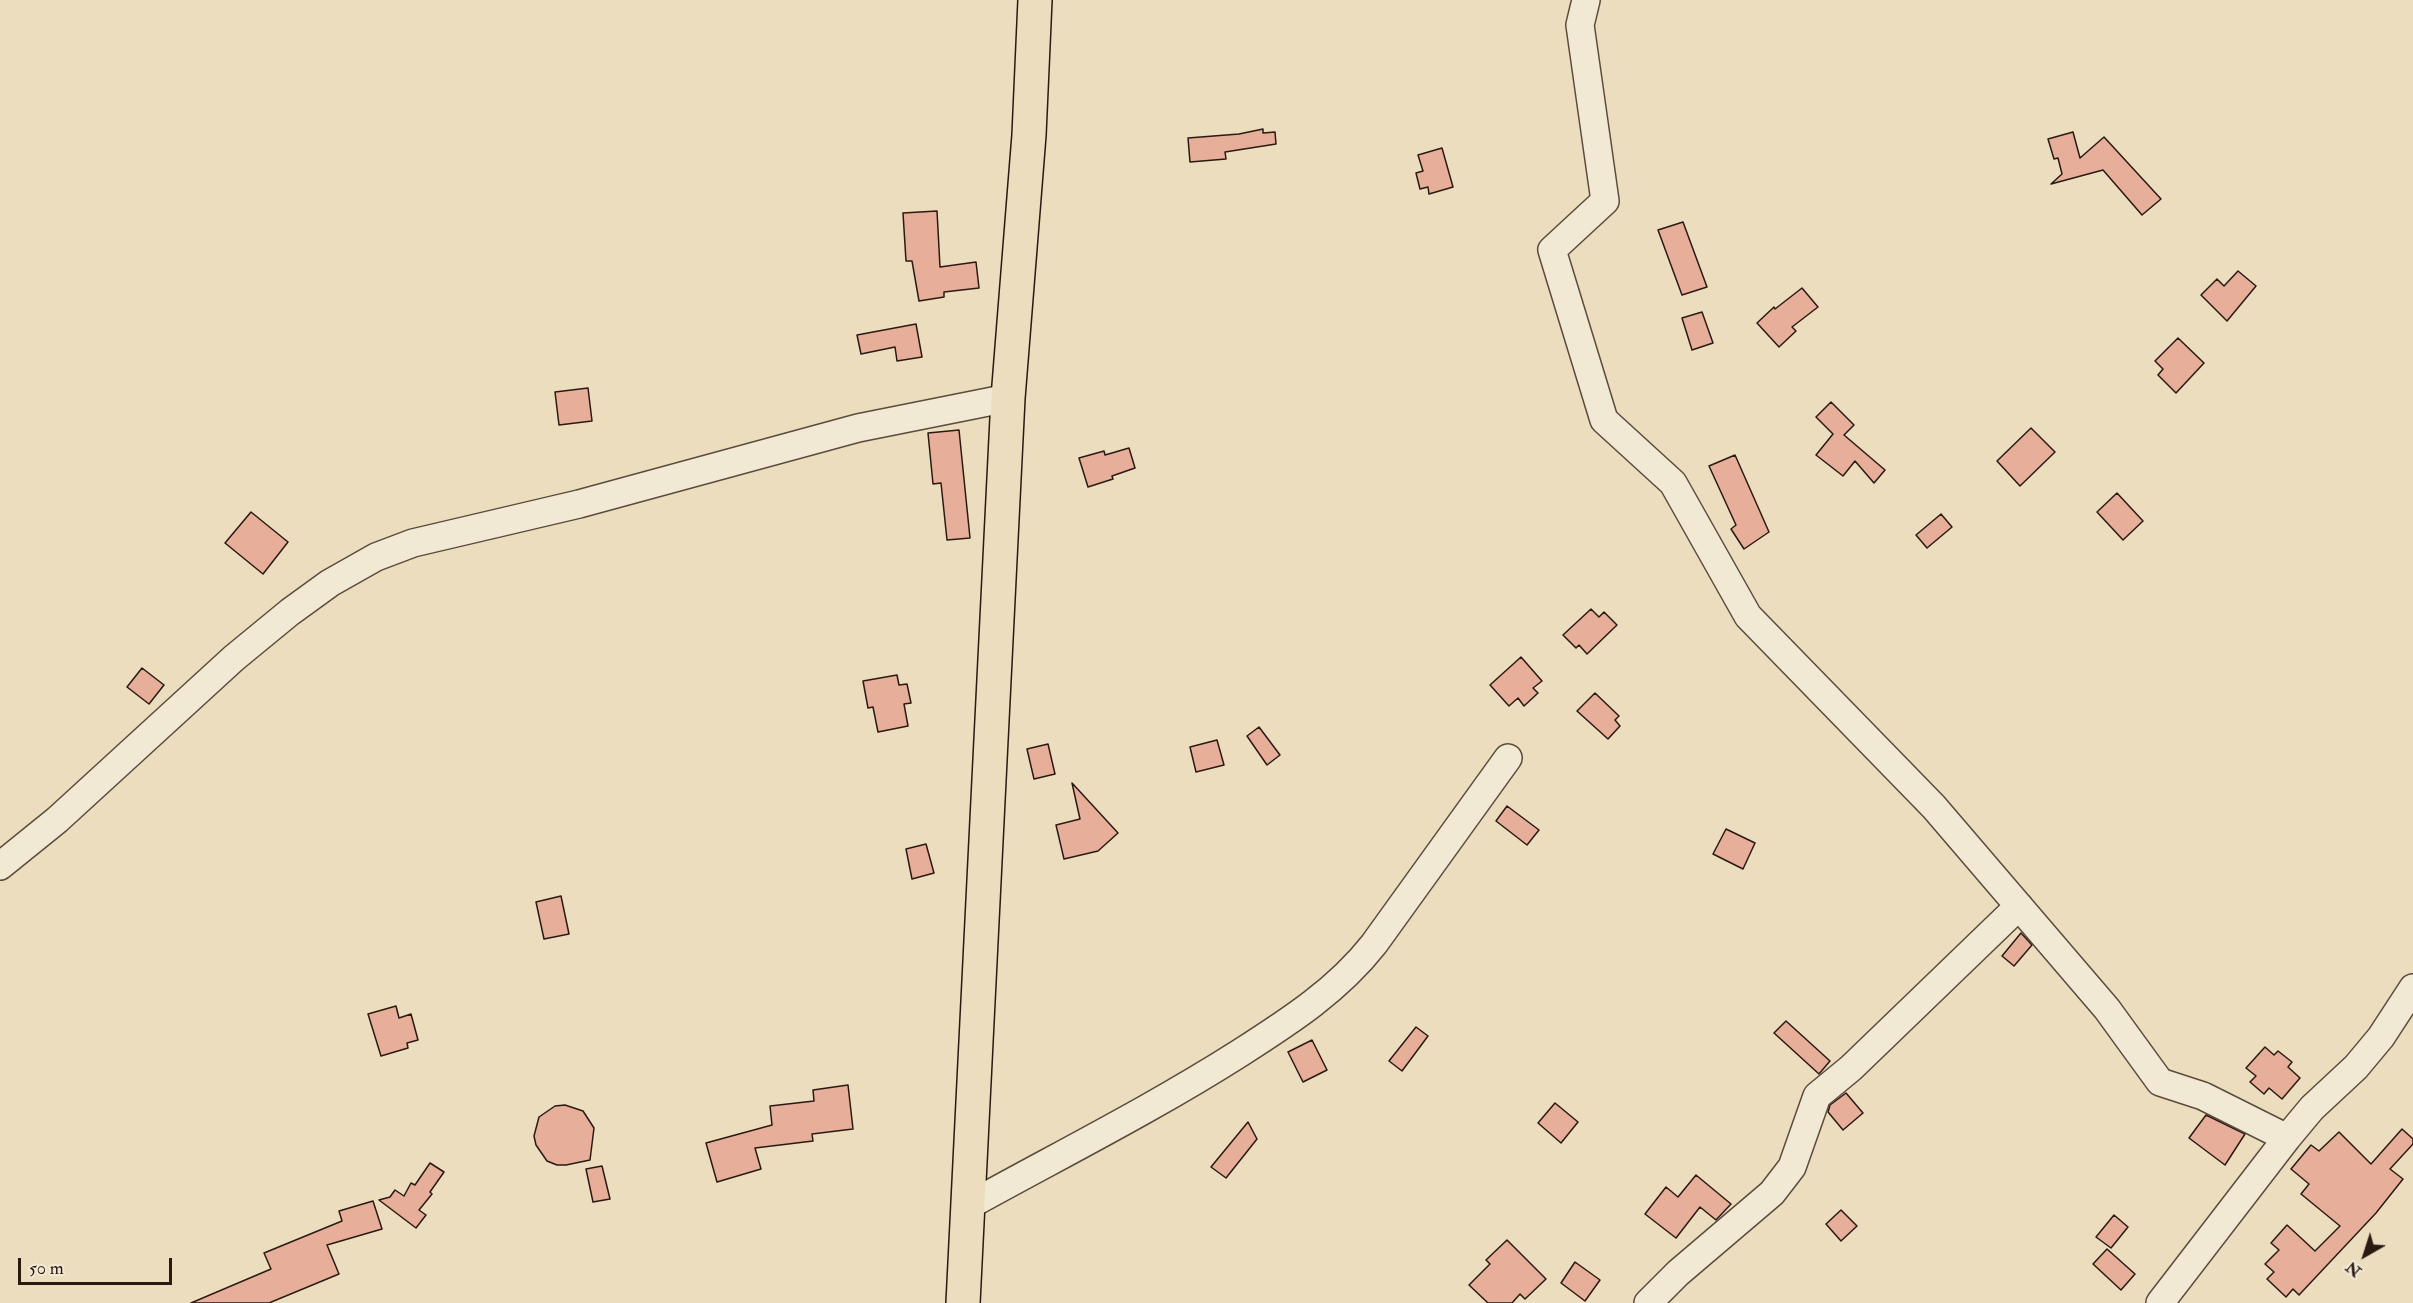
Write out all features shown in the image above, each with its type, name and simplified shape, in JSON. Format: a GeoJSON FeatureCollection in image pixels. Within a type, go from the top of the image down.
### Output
{"type":"FeatureCollection","features":[{"type":"Feature","properties":{"kind":"main road"},"geometry":{"type":"LineString","coordinates":[[963,1303],[1008,398],[1029,135],[1035,0]]}},
{"type":"Feature","properties":{"kind":"street"},"geometry":{"type":"LineString","coordinates":[[1586,0],[1580,25],[1605,201],[1552,250],[1604,420],[1673,483],[1748,616],[1934,807],[2107,1009],[2160,1082],[2203,1096],[2287,1138]]}},
{"type":"Feature","properties":{"kind":"street"},"geometry":{"type":"LineString","coordinates":[[0,866],[57,820],[234,658],[330,583],[376,557],[413,543],[579,504],[858,428],[1008,398]]}},
{"type":"Feature","properties":{"kind":"street"},"geometry":{"type":"LineString","coordinates":[[966,1207],[1209,1072],[1329,993],[1355,968],[1374,944],[1508,758]]}},
{"type":"Feature","properties":{"kind":"street"},"geometry":{"type":"LineString","coordinates":[[1648,1303],[1678,1273],[1748,1215],[1779,1184],[1792,1167],[1817,1096],[1851,1068],[2019,906]]}},
{"type":"Feature","properties":{"kind":"street"},"geometry":{"type":"LineString","coordinates":[[2160,1303],[2287,1138],[2312,1108],[2356,1067],[2381,1037],[2413,988]]}},
{"type":"Feature","properties":{"kind":"building"},"geometry":{"type":"Polygon","coordinates":[[[1263,129],[1263,133],[1275,132],[1276,144],[1225,152],[1226,159],[1190,162],[1188,138],[1239,134],[1263,129]]]}},
{"type":"Feature","properties":{"kind":"building"},"geometry":{"type":"Polygon","coordinates":[[[2073,132],[2080,158],[2104,137],[2161,199],[2142,215],[2103,170],[2051,184],[2062,174],[2058,158],[2054,159],[2048,139],[2073,132]]]}},
{"type":"Feature","properties":{"kind":"building"},"geometry":{"type":"Polygon","coordinates":[[[1442,148],[1453,187],[1429,194],[1428,187],[1420,189],[1416,173],[1423,171],[1418,155],[1442,148]]]}},
{"type":"Feature","properties":{"kind":"building"},"geometry":{"type":"Polygon","coordinates":[[[937,211],[940,267],[976,262],[979,288],[944,292],[944,297],[919,301],[912,261],[906,261],[903,213],[937,211]]]}},
{"type":"Feature","properties":{"kind":"building"},"geometry":{"type":"Polygon","coordinates":[[[1683,222],[1707,287],[1682,295],[1658,230],[1683,222]]]}},
{"type":"Feature","properties":{"kind":"building"},"geometry":{"type":"Polygon","coordinates":[[[2238,271],[2256,286],[2227,321],[2201,295],[2217,279],[2224,286],[2238,271]]]}},
{"type":"Feature","properties":{"kind":"building"},"geometry":{"type":"Polygon","coordinates":[[[1802,288],[1818,307],[1792,327],[1796,331],[1779,347],[1757,323],[1774,307],[1775,309],[1802,288]]]}},
{"type":"Feature","properties":{"kind":"building"},"geometry":{"type":"Polygon","coordinates":[[[1702,312],[1713,343],[1692,350],[1682,318],[1702,312]]]}},
{"type":"Feature","properties":{"kind":"building"},"geometry":{"type":"Polygon","coordinates":[[[916,324],[922,357],[897,361],[895,347],[861,354],[857,335],[916,324]]]}},
{"type":"Feature","properties":{"kind":"building"},"geometry":{"type":"Polygon","coordinates":[[[2178,338],[2204,363],[2176,393],[2158,375],[2163,369],[2155,361],[2178,338]]]}},
{"type":"Feature","properties":{"kind":"building"},"geometry":{"type":"Polygon","coordinates":[[[588,388],[592,421],[559,425],[555,392],[588,388]]]}},
{"type":"Feature","properties":{"kind":"building"},"geometry":{"type":"Polygon","coordinates":[[[1831,402],[1854,425],[1844,435],[1885,470],[1874,483],[1855,461],[1843,476],[1816,455],[1833,434],[1816,417],[1831,402]]]}},
{"type":"Feature","properties":{"kind":"building"},"geometry":{"type":"Polygon","coordinates":[[[2031,428],[2055,452],[2020,486],[1997,461],[2031,428]]]}},
{"type":"Feature","properties":{"kind":"building"},"geometry":{"type":"Polygon","coordinates":[[[959,430],[970,538],[947,540],[941,483],[933,484],[928,433],[959,430]]]}},
{"type":"Feature","properties":{"kind":"building"},"geometry":{"type":"Polygon","coordinates":[[[1129,448],[1135,468],[1112,476],[1113,479],[1088,487],[1079,458],[1104,451],[1105,455],[1129,448]]]}},
{"type":"Feature","properties":{"kind":"building"},"geometry":{"type":"Polygon","coordinates":[[[1735,455],[1769,532],[1744,549],[1731,529],[1736,525],[1709,466],[1735,455]]]}},
{"type":"Feature","properties":{"kind":"building"},"geometry":{"type":"Polygon","coordinates":[[[2117,493],[2143,521],[2123,540],[2097,512],[2117,493]]]}},
{"type":"Feature","properties":{"kind":"building"},"geometry":{"type":"Polygon","coordinates":[[[251,512],[288,542],[263,574],[225,543],[251,512]]]}},
{"type":"Feature","properties":{"kind":"building"},"geometry":{"type":"Polygon","coordinates":[[[1941,514],[1952,527],[1927,548],[1916,535],[1941,514]]]}},
{"type":"Feature","properties":{"kind":"building"},"geometry":{"type":"Polygon","coordinates":[[[1591,609],[1599,617],[1604,612],[1617,625],[1587,654],[1579,645],[1576,648],[1563,635],[1591,609]]]}},
{"type":"Feature","properties":{"kind":"building"},"geometry":{"type":"Polygon","coordinates":[[[1521,657],[1542,681],[1533,688],[1538,693],[1524,706],[1518,698],[1509,706],[1490,685],[1521,657]]]}},
{"type":"Feature","properties":{"kind":"building"},"geometry":{"type":"Polygon","coordinates":[[[142,668],[164,685],[149,704],[127,687],[142,668]]]}},
{"type":"Feature","properties":{"kind":"building"},"geometry":{"type":"Polygon","coordinates":[[[897,675],[899,685],[907,684],[911,703],[904,704],[908,726],[878,732],[873,707],[868,708],[863,681],[897,675]]]}},
{"type":"Feature","properties":{"kind":"building"},"geometry":{"type":"Polygon","coordinates":[[[1595,693],[1619,716],[1615,720],[1620,726],[1608,739],[1577,711],[1595,693]]]}},
{"type":"Feature","properties":{"kind":"building"},"geometry":{"type":"Polygon","coordinates":[[[1259,727],[1280,755],[1267,765],[1247,736],[1259,727]]]}},
{"type":"Feature","properties":{"kind":"building"},"geometry":{"type":"Polygon","coordinates":[[[1217,740],[1224,765],[1196,772],[1190,747],[1217,740]]]}},
{"type":"Feature","properties":{"kind":"building"},"geometry":{"type":"Polygon","coordinates":[[[1048,744],[1055,774],[1034,779],[1027,749],[1048,744]]]}},
{"type":"Feature","properties":{"kind":"building"},"geometry":{"type":"Polygon","coordinates":[[[1072,783],[1118,833],[1098,851],[1064,859],[1056,825],[1080,819],[1072,783]]]}},
{"type":"Feature","properties":{"kind":"building"},"geometry":{"type":"Polygon","coordinates":[[[1507,806],[1539,830],[1527,845],[1496,821],[1507,806]]]}},
{"type":"Feature","properties":{"kind":"building"},"geometry":{"type":"Polygon","coordinates":[[[1726,829],[1755,843],[1743,869],[1713,854],[1726,829]]]}},
{"type":"Feature","properties":{"kind":"building"},"geometry":{"type":"Polygon","coordinates":[[[926,844],[934,873],[912,879],[906,849],[926,844]]]}},
{"type":"Feature","properties":{"kind":"building"},"geometry":{"type":"Polygon","coordinates":[[[561,896],[569,934],[544,939],[536,902],[561,896]]]}},
{"type":"Feature","properties":{"kind":"building"},"geometry":{"type":"Polygon","coordinates":[[[2021,933],[2032,945],[2014,966],[2002,956],[2021,933]]]}},
{"type":"Feature","properties":{"kind":"building"},"geometry":{"type":"Polygon","coordinates":[[[396,1006],[399,1018],[411,1014],[418,1040],[407,1043],[408,1048],[381,1056],[368,1014],[396,1006]]]}},
{"type":"Feature","properties":{"kind":"building"},"geometry":{"type":"Polygon","coordinates":[[[1786,1021],[1830,1061],[1819,1074],[1774,1033],[1786,1021]]]}},
{"type":"Feature","properties":{"kind":"building"},"geometry":{"type":"Polygon","coordinates":[[[1416,1027],[1428,1036],[1402,1071],[1389,1061],[1416,1027]]]}},
{"type":"Feature","properties":{"kind":"building"},"geometry":{"type":"Polygon","coordinates":[[[1312,1040],[1327,1070],[1303,1082],[1288,1052],[1312,1040]]]}},
{"type":"Feature","properties":{"kind":"building"},"geometry":{"type":"Polygon","coordinates":[[[2265,1047],[2274,1055],[2278,1051],[2292,1062],[2288,1067],[2300,1078],[2282,1099],[2269,1088],[2264,1094],[2250,1082],[2256,1076],[2246,1068],[2265,1047]]]}},
{"type":"Feature","properties":{"kind":"building"},"geometry":{"type":"Polygon","coordinates":[[[848,1085],[853,1129],[812,1134],[813,1141],[755,1148],[761,1169],[717,1182],[706,1143],[772,1125],[770,1106],[814,1101],[813,1090],[848,1085]]]}},
{"type":"Feature","properties":{"kind":"building"},"geometry":{"type":"Polygon","coordinates":[[[1846,1093],[1863,1113],[1843,1130],[1828,1112],[1830,1105],[1846,1093]]]}},
{"type":"Feature","properties":{"kind":"building"},"geometry":{"type":"Polygon","coordinates":[[[1555,1103],[1578,1122],[1561,1143],[1538,1123],[1555,1103]]]}},
{"type":"Feature","properties":{"kind":"building"},"geometry":{"type":"Polygon","coordinates":[[[565,1105],[583,1111],[594,1128],[590,1160],[557,1165],[547,1161],[536,1145],[534,1136],[539,1117],[555,1106],[565,1105]]]}},
{"type":"Feature","properties":{"kind":"building"},"geometry":{"type":"Polygon","coordinates":[[[2206,1115],[2245,1134],[2225,1165],[2189,1138],[2206,1115]]]}},
{"type":"Feature","properties":{"kind":"building"},"geometry":{"type":"Polygon","coordinates":[[[1248,1122],[1257,1139],[1226,1178],[1211,1167],[1248,1122]]]}},
{"type":"Feature","properties":{"kind":"building"},"geometry":{"type":"Polygon","coordinates":[[[2402,1129],[2413,1139],[2413,1144],[2390,1169],[2403,1179],[2376,1213],[2299,1295],[2293,1289],[2286,1297],[2267,1279],[2274,1272],[2265,1264],[2279,1250],[2271,1243],[2287,1225],[2315,1251],[2340,1226],[2301,1194],[2309,1184],[2291,1169],[2311,1145],[2319,1151],[2339,1132],[2371,1164],[2402,1129]]]}},
{"type":"Feature","properties":{"kind":"building"},"geometry":{"type":"Polygon","coordinates":[[[430,1163],[444,1172],[430,1192],[432,1194],[419,1210],[426,1215],[416,1228],[379,1200],[390,1197],[395,1190],[404,1196],[411,1183],[415,1185],[430,1163]]]}},
{"type":"Feature","properties":{"kind":"building"},"geometry":{"type":"Polygon","coordinates":[[[602,1166],[610,1199],[593,1202],[586,1169],[602,1166]]]}},
{"type":"Feature","properties":{"kind":"building"},"geometry":{"type":"Polygon","coordinates":[[[1696,1175],[1731,1204],[1716,1220],[1700,1207],[1676,1238],[1645,1214],[1666,1187],[1678,1197],[1696,1175]]]}},
{"type":"Feature","properties":{"kind":"building"},"geometry":{"type":"Polygon","coordinates":[[[373,1201],[382,1229],[327,1245],[339,1274],[269,1303],[191,1303],[271,1269],[264,1253],[342,1221],[339,1211],[373,1201]]]}},
{"type":"Feature","properties":{"kind":"building"},"geometry":{"type":"Polygon","coordinates":[[[1841,1210],[1857,1226],[1841,1241],[1826,1224],[1841,1210]]]}},
{"type":"Feature","properties":{"kind":"building"},"geometry":{"type":"Polygon","coordinates":[[[2114,1215],[2128,1227],[2111,1248],[2096,1237],[2114,1215]]]}},
{"type":"Feature","properties":{"kind":"building"},"geometry":{"type":"Polygon","coordinates":[[[1507,1240],[1546,1279],[1525,1299],[1520,1294],[1512,1303],[1488,1303],[1469,1285],[1490,1264],[1486,1260],[1507,1240]]]}},
{"type":"Feature","properties":{"kind":"building"},"geometry":{"type":"Polygon","coordinates":[[[2107,1249],[2135,1274],[2121,1290],[2093,1264],[2107,1249]]]}},
{"type":"Feature","properties":{"kind":"building"},"geometry":{"type":"Polygon","coordinates":[[[1575,1262],[1600,1280],[1585,1301],[1561,1283],[1575,1262]]]}}]}
